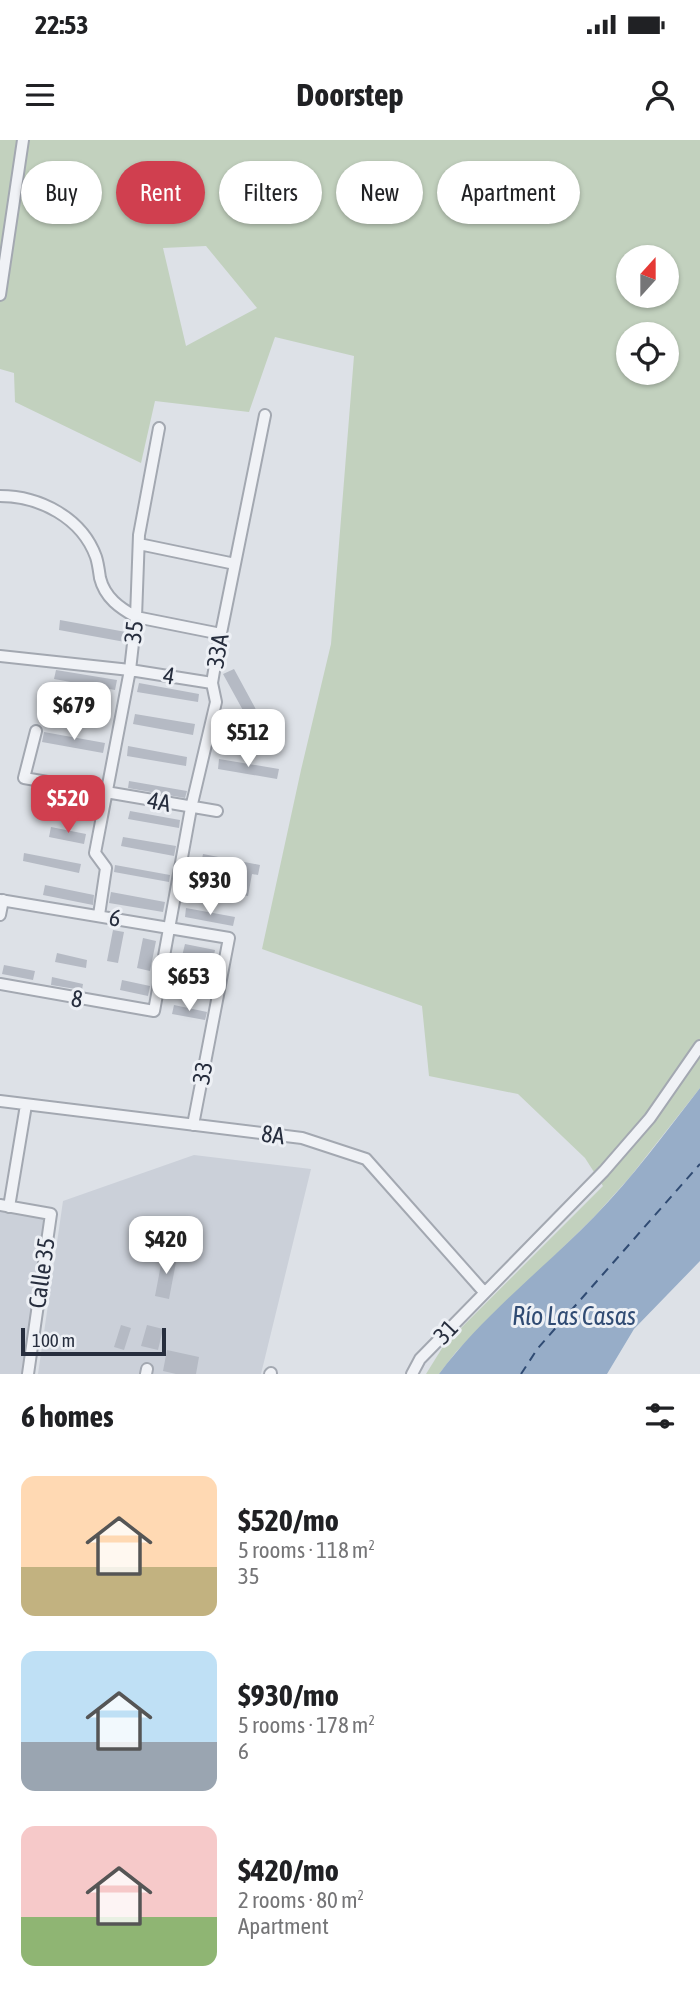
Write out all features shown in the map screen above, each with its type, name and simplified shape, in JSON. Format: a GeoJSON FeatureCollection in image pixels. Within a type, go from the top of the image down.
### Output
{"type":"FeatureCollection","features":[{"type":"Feature","properties":{"kind":"street"},"geometry":{"type":"LineString","coordinates":[[0,295],[23,140]]}},
{"type":"Feature","properties":{"kind":"street","name":"33A"},"geometry":{"type":"LineString","coordinates":[[154,1011],[191,808],[216,702],[212,683],[265,415]]}},
{"type":"Feature","properties":{"kind":"street","name":"35"},"geometry":{"type":"LineString","coordinates":[[99,915],[106,868],[95,853],[130,670],[136,617],[139,544],[159,428]]}},
{"type":"Feature","properties":{"kind":"street"},"geometry":{"type":"LineString","coordinates":[[0,496],[41,504],[73,522],[96,557],[106,593],[117,605],[136,617],[221,634]]}},
{"type":"Feature","properties":{"kind":"street"},"geometry":{"type":"LineString","coordinates":[[139,544],[235,564]]}},
{"type":"Feature","properties":{"kind":"street","name":"4"},"geometry":{"type":"LineString","coordinates":[[0,656],[130,670],[212,683]]}},
{"type":"Feature","properties":{"kind":"street","name":"4A"},"geometry":{"type":"LineString","coordinates":[[36,731],[24,778],[217,811]]}},
{"type":"Feature","properties":{"kind":"street"},"geometry":{"type":"LineString","coordinates":[[0,915],[1,900]]}},
{"type":"Feature","properties":{"kind":"street","name":"6"},"geometry":{"type":"LineString","coordinates":[[1,900],[229,938]]}},
{"type":"Feature","properties":{"kind":"street","name":"33"},"geometry":{"type":"LineString","coordinates":[[193,1125],[229,938]]}},
{"type":"Feature","properties":{"kind":"street","name":"8"},"geometry":{"type":"LineString","coordinates":[[0,984],[154,1011]]}},
{"type":"Feature","properties":{"kind":"street","name":"31"},"geometry":{"type":"LineString","coordinates":[[412,1374],[420,1359],[604,1171],[650,1118],[700,1046]]}},
{"type":"Feature","properties":{"kind":"street","name":"8A"},"geometry":{"type":"LineString","coordinates":[[0,1101],[302,1138],[366,1159],[484,1292]]}},
{"type":"Feature","properties":{"kind":"street"},"geometry":{"type":"LineString","coordinates":[[4,1206],[26,1105]]}},
{"type":"Feature","properties":{"kind":"street","name":"Calle 35"},"geometry":{"type":"LineString","coordinates":[[4,1206],[51,1214],[28,1374]]}},
{"type":"Feature","properties":{"kind":"shaded area"},"geometry":{"type":"Polygon","coordinates":[[[194,1155],[311,1169],[261,1374],[38,1374],[63,1201],[194,1155]]]}},
{"type":"Feature","properties":{"kind":"shaded area"},"geometry":{"type":"Polygon","coordinates":[[[0,1211],[48,1218],[24,1374],[0,1374],[0,1211]]]}},
{"type":"Feature","properties":{"kind":"green space"},"geometry":{"type":"Polygon","coordinates":[[[0,140],[700,140],[700,1088],[630,1177],[594,1217],[456,1352],[439,1374],[426,1374],[444,1345],[603,1186],[585,1158],[518,1094],[429,1076],[422,1006],[262,949],[331,644],[354,356],[275,337],[249,412],[155,401],[141,463],[15,402],[14,373],[0,369],[0,140]],[[206,246],[163,248],[186,346],[257,308],[206,246]]]}},
{"type":"Feature","properties":{"kind":"water","name":"Río Las Casas"},"geometry":{"type":"Polygon","coordinates":[[[700,1088],[700,1261],[634,1329],[607,1374],[439,1374],[494,1312],[608,1202],[700,1088]]]}},
{"type":"Feature","properties":{"kind":"building"},"geometry":{"type":"Polygon","coordinates":[[[60,620],[126,632],[125,642],[59,630],[60,620]]]}},
{"type":"Feature","properties":{"kind":"building"},"geometry":{"type":"Polygon","coordinates":[[[234,669],[266,728],[256,734],[223,674],[234,669]]]}},
{"type":"Feature","properties":{"kind":"building"},"geometry":{"type":"Polygon","coordinates":[[[56,670],[117,680],[115,690],[54,679],[56,670]]]}},
{"type":"Feature","properties":{"kind":"building"},"geometry":{"type":"Polygon","coordinates":[[[139,683],[199,694],[198,702],[137,692],[139,683]]]}},
{"type":"Feature","properties":{"kind":"building"},"geometry":{"type":"Polygon","coordinates":[[[51,700],[111,711],[109,720],[49,710],[51,700]]]}},
{"type":"Feature","properties":{"kind":"building"},"geometry":{"type":"Polygon","coordinates":[[[135,714],[195,724],[193,735],[133,724],[135,714]]]}},
{"type":"Feature","properties":{"kind":"building"},"geometry":{"type":"Polygon","coordinates":[[[44,732],[105,743],[103,753],[42,742],[44,732]]]}},
{"type":"Feature","properties":{"kind":"building"},"geometry":{"type":"Polygon","coordinates":[[[128,746],[187,757],[186,766],[127,756],[128,746]]]}},
{"type":"Feature","properties":{"kind":"building"},"geometry":{"type":"Polygon","coordinates":[[[219,759],[279,769],[277,779],[218,769],[219,759]]]}},
{"type":"Feature","properties":{"kind":"building"},"geometry":{"type":"Polygon","coordinates":[[[129,781],[187,791],[185,798],[128,788],[129,781]]]}},
{"type":"Feature","properties":{"kind":"building"},"geometry":{"type":"Polygon","coordinates":[[[130,811],[180,820],[179,828],[128,819],[130,811]]]}},
{"type":"Feature","properties":{"kind":"building"},"geometry":{"type":"Polygon","coordinates":[[[51,827],[86,834],[84,844],[49,837],[51,827]]]}},
{"type":"Feature","properties":{"kind":"building"},"geometry":{"type":"Polygon","coordinates":[[[123,837],[176,846],[174,856],[121,846],[123,837]]]}},
{"type":"Feature","properties":{"kind":"building"},"geometry":{"type":"Polygon","coordinates":[[[24,853],[81,864],[79,873],[23,861],[24,853]]]}},
{"type":"Feature","properties":{"kind":"building"},"geometry":{"type":"Polygon","coordinates":[[[203,854],[260,865],[258,875],[252,874],[248,896],[191,886],[193,877],[198,878],[203,854]]]}},
{"type":"Feature","properties":{"kind":"building"},"geometry":{"type":"Polygon","coordinates":[[[115,865],[170,875],[169,882],[114,872],[115,865]]]}},
{"type":"Feature","properties":{"kind":"building"},"geometry":{"type":"Polygon","coordinates":[[[45,885],[94,895],[93,905],[43,895],[45,885]]]}},
{"type":"Feature","properties":{"kind":"building"},"geometry":{"type":"Polygon","coordinates":[[[111,892],[165,902],[163,912],[109,903],[111,892]]]}},
{"type":"Feature","properties":{"kind":"building"},"geometry":{"type":"Polygon","coordinates":[[[186,908],[235,917],[233,926],[185,917],[186,908]]]}},
{"type":"Feature","properties":{"kind":"building"},"geometry":{"type":"Polygon","coordinates":[[[113,930],[124,932],[118,963],[107,961],[113,930]]]}},
{"type":"Feature","properties":{"kind":"building"},"geometry":{"type":"Polygon","coordinates":[[[143,938],[156,941],[150,971],[137,968],[143,938]]]}},
{"type":"Feature","properties":{"kind":"building"},"geometry":{"type":"Polygon","coordinates":[[[185,944],[215,950],[213,962],[182,956],[185,944]]]}},
{"type":"Feature","properties":{"kind":"building"},"geometry":{"type":"Polygon","coordinates":[[[57,953],[87,960],[86,968],[55,962],[57,953]]]}},
{"type":"Feature","properties":{"kind":"building"},"geometry":{"type":"Polygon","coordinates":[[[4,965],[35,971],[33,980],[2,974],[4,965]]]}},
{"type":"Feature","properties":{"kind":"building"},"geometry":{"type":"Polygon","coordinates":[[[52,977],[83,984],[82,990],[51,985],[52,977]]]}},
{"type":"Feature","properties":{"kind":"building"},"geometry":{"type":"Polygon","coordinates":[[[176,978],[206,984],[204,993],[174,987],[176,978]]]}},
{"type":"Feature","properties":{"kind":"building"},"geometry":{"type":"Polygon","coordinates":[[[122,980],[150,986],[148,996],[120,990],[122,980]]]}},
{"type":"Feature","properties":{"kind":"building"},"geometry":{"type":"Polygon","coordinates":[[[174,1005],[207,1012],[205,1020],[172,1014],[174,1005]]]}},
{"type":"Feature","properties":{"kind":"building"},"geometry":{"type":"Polygon","coordinates":[[[163,1254],[177,1257],[169,1299],[155,1296],[163,1254]]]}},
{"type":"Feature","properties":{"kind":"building"},"geometry":{"type":"Polygon","coordinates":[[[121,1325],[131,1328],[124,1350],[114,1347],[121,1325]]]}},
{"type":"Feature","properties":{"kind":"building"},"geometry":{"type":"Polygon","coordinates":[[[147,1325],[163,1329],[158,1350],[141,1346],[147,1325]]]}},
{"type":"Feature","properties":{"kind":"building"},"geometry":{"type":"Polygon","coordinates":[[[167,1350],[199,1357],[196,1374],[163,1371],[167,1350]]]}},
{"type":"Feature","properties":{"kind":"ferry route"},"geometry":{"type":"LineString","coordinates":[[521,1374],[538,1348],[700,1164]]}}]}
